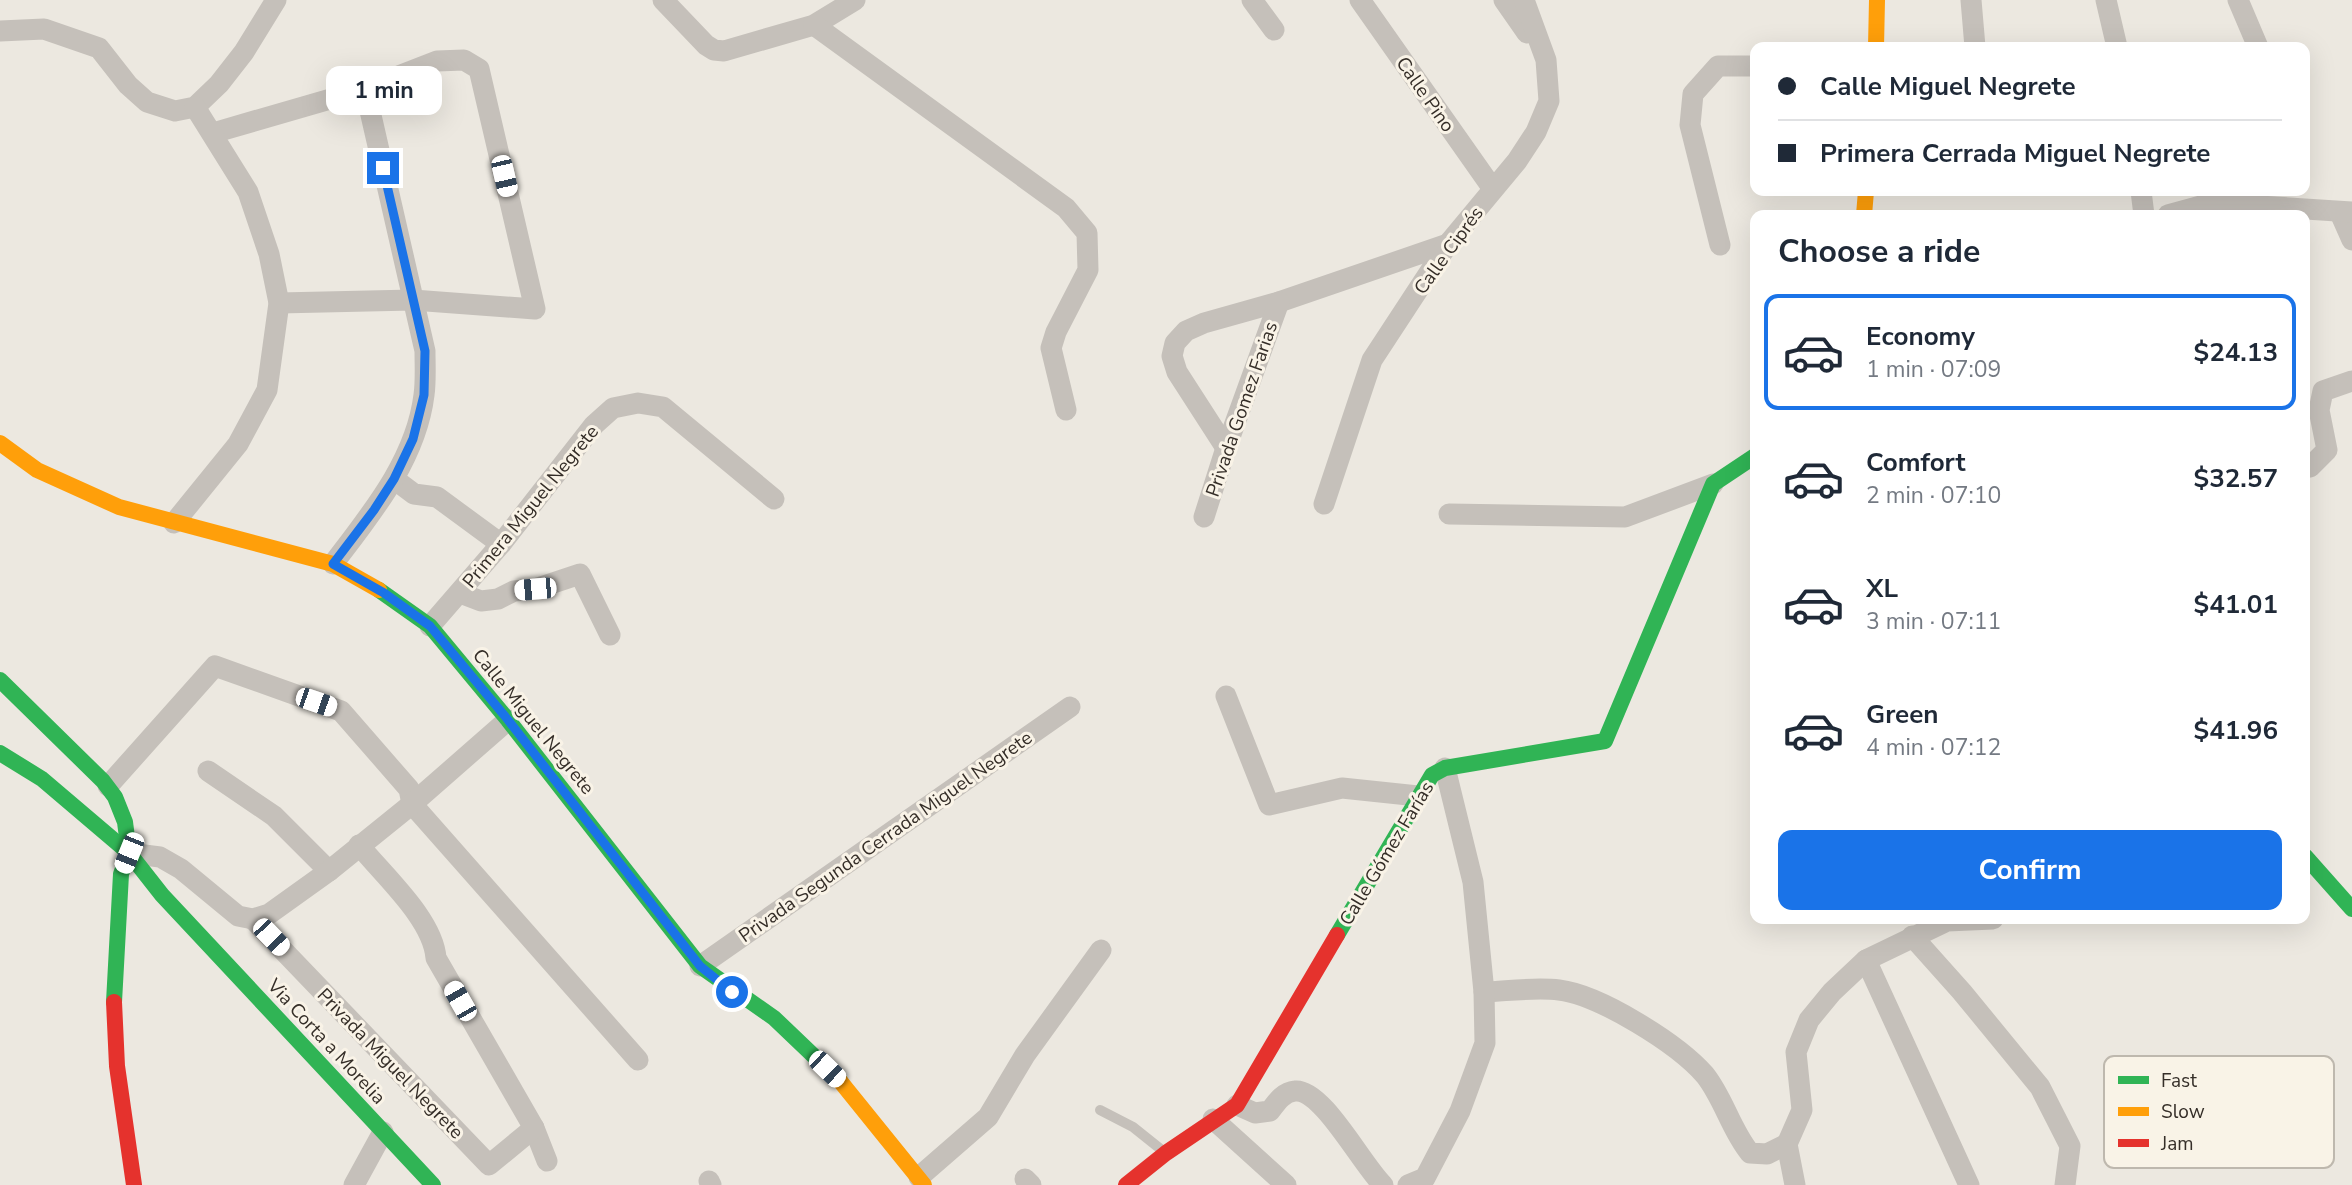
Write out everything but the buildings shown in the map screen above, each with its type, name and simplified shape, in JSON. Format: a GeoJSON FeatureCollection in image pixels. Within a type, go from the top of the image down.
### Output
{"type":"FeatureCollection","features":[{"type":"Feature","properties":{"kind":"street"},"geometry":{"type":"LineString","coordinates":[[0,31],[44,29],[99,48],[128,85],[147,103],[175,111],[195,107],[244,52],[276,0]]}},
{"type":"Feature","properties":{"kind":"street"},"geometry":{"type":"LineString","coordinates":[[663,0],[714,50],[724,51],[814,25],[855,0]]}},
{"type":"Feature","properties":{"kind":"street"},"geometry":{"type":"LineString","coordinates":[[1252,0],[1274,30]]}},
{"type":"Feature","properties":{"kind":"street","name":"Calle Pino"},"geometry":{"type":"LineString","coordinates":[[1360,0],[1493,189]]}},
{"type":"Feature","properties":{"kind":"street"},"geometry":{"type":"LineString","coordinates":[[1504,0],[1546,60]]}},
{"type":"Feature","properties":{"kind":"street","name":"Calle Ciprés"},"geometry":{"type":"LineString","coordinates":[[1324,504],[1373,360],[1448,244],[1517,161],[1536,132],[1549,101],[1546,60],[1524,0]]}},
{"type":"Feature","properties":{"kind":"street"},"geometry":{"type":"LineString","coordinates":[[1876,42],[1877,0]]}},
{"type":"Feature","properties":{"kind":"street"},"geometry":{"type":"LineString","coordinates":[[1971,0],[1975,42]]}},
{"type":"Feature","properties":{"kind":"street"},"geometry":{"type":"LineString","coordinates":[[2106,0],[2116,42]]}},
{"type":"Feature","properties":{"kind":"street"},"geometry":{"type":"LineString","coordinates":[[2238,0],[2256,42]]}},
{"type":"Feature","properties":{"kind":"street"},"geometry":{"type":"LineString","coordinates":[[814,25],[1066,208],[1087,233],[1088,270],[1056,332],[1051,348],[1066,410]]}},
{"type":"Feature","properties":{"kind":"street"},"geometry":{"type":"LineString","coordinates":[[214,133],[365,89],[437,61],[464,60],[479,69],[535,309],[412,300],[279,303]]}},
{"type":"Feature","properties":{"kind":"street"},"geometry":{"type":"LineString","coordinates":[[1720,245],[1690,125],[1693,94],[1718,66],[1750,66]]}},
{"type":"Feature","properties":{"kind":"street"},"geometry":{"type":"LineString","coordinates":[[333,564],[394,479],[413,439],[424,395],[425,351],[365,89]]}},
{"type":"Feature","properties":{"kind":"street"},"geometry":{"type":"LineString","coordinates":[[174,523],[238,444],[267,390],[279,303],[269,254],[248,192],[214,133],[195,107]]}},
{"type":"Feature","properties":{"kind":"street"},"geometry":{"type":"LineString","coordinates":[[2187,210],[2213,203],[2306,210]]}},
{"type":"Feature","properties":{"kind":"street"},"geometry":{"type":"LineString","coordinates":[[2310,210],[2346,213],[2352,240]]}},
{"type":"Feature","properties":{"kind":"street"},"geometry":{"type":"LineString","coordinates":[[1226,448],[1177,372],[1172,356],[1175,343],[1186,331],[1203,323],[1279,302],[1448,244]]}},
{"type":"Feature","properties":{"kind":"street","name":"Privada Gomez Farias"},"geometry":{"type":"LineString","coordinates":[[1204,517],[1279,302]]}},
{"type":"Feature","properties":{"kind":"street"},"geometry":{"type":"LineString","coordinates":[[2310,467],[2327,450],[2319,410],[2323,391],[2352,381]]}},
{"type":"Feature","properties":{"kind":"street","name":"Primera Miguel Negrete"},"geometry":{"type":"LineString","coordinates":[[430,626],[501,544],[594,425],[612,408],[638,403],[663,407],[774,499]]}},
{"type":"Feature","properties":{"kind":"street","name":"Calle Miguel Negrete"},"geometry":{"type":"LineString","coordinates":[[0,443],[37,470],[119,507],[333,564],[384,593],[430,626],[508,720],[700,966],[732,992],[774,1018],[845,1086],[922,1181]]}},
{"type":"Feature","properties":{"kind":"street"},"geometry":{"type":"LineString","coordinates":[[1449,514],[1625,517],[1713,484],[1750,459]]}},
{"type":"Feature","properties":{"kind":"street"},"geometry":{"type":"LineString","coordinates":[[394,479],[414,494],[437,497],[501,544]]}},
{"type":"Feature","properties":{"kind":"street","name":"Calle Gómez Farías"},"geometry":{"type":"LineString","coordinates":[[1126,1185],[1213,1119],[1237,1105],[1432,775],[1445,768],[1605,741],[1713,484]]}},
{"type":"Feature","properties":{"kind":"street"},"geometry":{"type":"LineString","coordinates":[[460,593],[481,601],[514,591],[535,589],[580,574],[610,635]]}},
{"type":"Feature","properties":{"kind":"street"},"geometry":{"type":"LineString","coordinates":[[108,786],[215,666],[341,711],[409,789],[412,804],[638,1060]]}},
{"type":"Feature","properties":{"kind":"street"},"geometry":{"type":"LineString","coordinates":[[0,680],[108,786],[125,822],[129,853],[116,869],[113,991],[117,1066],[134,1185]]}},
{"type":"Feature","properties":{"kind":"street"},"geometry":{"type":"LineString","coordinates":[[1226,696],[1269,805],[1342,788],[1418,796]]}},
{"type":"Feature","properties":{"kind":"street","name":"Privada Segunda Cerrada Miguel Negrete"},"geometry":{"type":"LineString","coordinates":[[700,966],[1070,707]]}},
{"type":"Feature","properties":{"kind":"street"},"geometry":{"type":"LineString","coordinates":[[253,919],[269,914],[329,871],[412,804],[508,720]]}},
{"type":"Feature","properties":{"kind":"street","name":"Via Corta a Morelia"},"geometry":{"type":"LineString","coordinates":[[0,753],[42,779],[129,853],[162,895],[433,1185]]}},
{"type":"Feature","properties":{"kind":"street"},"geometry":{"type":"LineString","coordinates":[[1408,1185],[1425,1178],[1460,1111],[1485,1043],[1484,992],[1473,882],[1445,768]]}},
{"type":"Feature","properties":{"kind":"street"},"geometry":{"type":"LineString","coordinates":[[208,771],[274,816],[329,871]]}},
{"type":"Feature","properties":{"kind":"street"},"geometry":{"type":"LineString","coordinates":[[359,845],[428,928],[435,945],[436,958],[534,1128],[547,1161]]}},
{"type":"Feature","properties":{"kind":"street","name":"Privada Miguel Negrete"},"geometry":{"type":"LineString","coordinates":[[129,853],[160,858],[201,884],[238,916],[253,919],[489,1165],[534,1128]]}},
{"type":"Feature","properties":{"kind":"street"},"geometry":{"type":"LineString","coordinates":[[2310,862],[2352,909]]}},
{"type":"Feature","properties":{"kind":"street","name":"Via Corta a Morelia"},"geometry":{"type":"LineString","coordinates":[[116,869],[162,895]]}},
{"type":"Feature","properties":{"kind":"street"},"geometry":{"type":"LineString","coordinates":[[1795,1185],[1787,1144],[1802,1110],[1796,1052],[1809,1020],[1832,992],[1866,960],[1940,924]]}},
{"type":"Feature","properties":{"kind":"street"},"geometry":{"type":"LineString","coordinates":[[1912,936],[2040,1087],[2070,1146],[2065,1185]]}},
{"type":"Feature","properties":{"kind":"street"},"geometry":{"type":"LineString","coordinates":[[922,1181],[988,1116],[1025,1055],[1101,950]]}},
{"type":"Feature","properties":{"kind":"street"},"geometry":{"type":"LineString","coordinates":[[1866,960],[1969,1185]]}},
{"type":"Feature","properties":{"kind":"street"},"geometry":{"type":"LineString","coordinates":[[1484,992],[1559,990],[1603,1002],[1687,1058],[1705,1076],[1733,1123],[1739,1139],[1750,1153],[1767,1154],[1787,1144]]}},
{"type":"Feature","properties":{"kind":"street"},"geometry":{"type":"LineString","coordinates":[[1237,1105],[1255,1113],[1270,1111],[1279,1098],[1295,1091],[1314,1096],[1339,1125],[1359,1158],[1383,1185]]}},
{"type":"Feature","properties":{"kind":"street"},"geometry":{"type":"LineString","coordinates":[[1213,1119],[1286,1185]]}},
{"type":"Feature","properties":{"kind":"street"},"geometry":{"type":"LineString","coordinates":[[354,1185],[383,1132]]}},
{"type":"Feature","properties":{"kind":"lane"},"geometry":{"type":"LineString","coordinates":[[1100,1110],[1133,1127],[1166,1153]]}},
{"type":"Feature","properties":{"kind":"traffic: fast"},"geometry":{"type":"LineString","coordinates":[[1337,935],[1432,775],[1445,768],[1605,741],[1713,484],[1750,459]]}},
{"type":"Feature","properties":{"kind":"traffic: fast"},"geometry":{"type":"LineString","coordinates":[[379,590],[430,626],[508,720],[700,966],[774,1018],[840,1081]]}},
{"type":"Feature","properties":{"kind":"traffic: fast"},"geometry":{"type":"LineString","coordinates":[[0,680],[103,781],[115,797],[125,822],[129,853],[121,874],[114,1002]]}},
{"type":"Feature","properties":{"kind":"traffic: fast"},"geometry":{"type":"LineString","coordinates":[[0,753],[42,779],[129,853],[162,895],[433,1185]]}},
{"type":"Feature","properties":{"kind":"traffic: fast"},"geometry":{"type":"LineString","coordinates":[[2310,862],[2352,909]]}},
{"type":"Feature","properties":{"kind":"traffic: slow"},"geometry":{"type":"LineString","coordinates":[[1876,42],[1877,0]]}},
{"type":"Feature","properties":{"kind":"traffic: slow"},"geometry":{"type":"LineString","coordinates":[[1864,210],[1866,196]]}},
{"type":"Feature","properties":{"kind":"traffic: slow"},"geometry":{"type":"LineString","coordinates":[[0,443],[37,470],[119,507],[333,564],[379,590]]}},
{"type":"Feature","properties":{"kind":"traffic: slow"},"geometry":{"type":"LineString","coordinates":[[840,1081],[924,1185]]}},
{"type":"Feature","properties":{"kind":"traffic: jam"},"geometry":{"type":"LineString","coordinates":[[1126,1185],[1166,1153],[1237,1105],[1337,935]]}},
{"type":"Feature","properties":{"kind":"traffic: jam"},"geometry":{"type":"LineString","coordinates":[[114,1002],[117,1066],[134,1185]]}},
{"type":"Feature","properties":{"kind":"route"},"geometry":{"type":"LineString","coordinates":[[383,168],[425,351],[424,395],[413,439],[394,479],[333,564],[384,593],[430,626],[508,720],[700,966],[732,992]]}}]}
